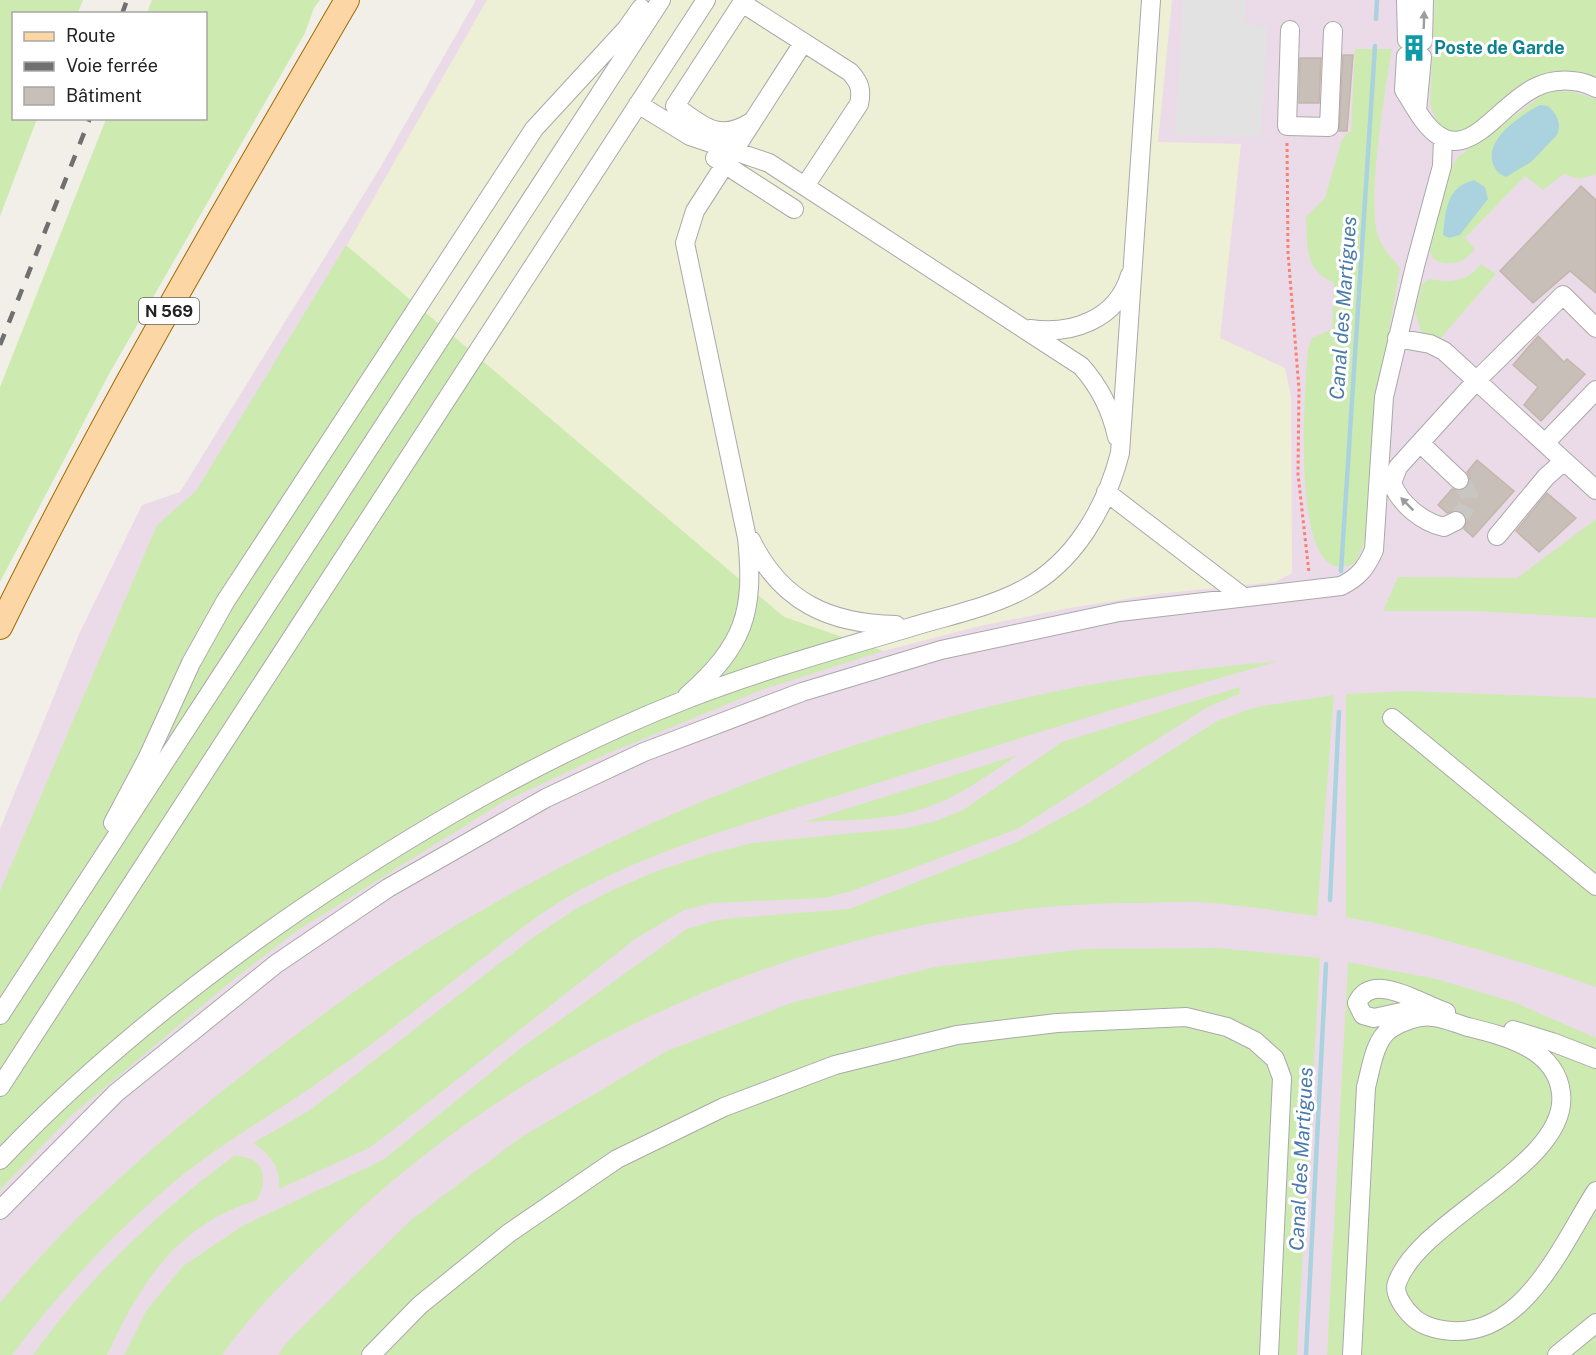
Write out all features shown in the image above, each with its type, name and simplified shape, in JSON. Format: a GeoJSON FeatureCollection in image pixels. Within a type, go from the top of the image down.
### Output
{"type":"FeatureCollection","features":[{"type":"Feature","properties":{"kind":"main road","name":"N 569"},"geometry":{"type":"LineString","coordinates":[[0,627],[36,553],[216,225],[347,0]]}},
{"type":"Feature","properties":{"kind":"lane"},"geometry":{"type":"LineString","coordinates":[[70,907],[147,759],[191,663],[225,602],[534,129],[627,28],[646,0]]}},
{"type":"Feature","properties":{"kind":"lane"},"geometry":{"type":"LineString","coordinates":[[0,1015],[660,0]]}},
{"type":"Feature","properties":{"kind":"lane"},"geometry":{"type":"LineString","coordinates":[[0,1087],[706,0]]}},
{"type":"Feature","properties":{"kind":"lane"},"geometry":{"type":"LineString","coordinates":[[0,1160],[93,1070],[232,957],[339,883],[420,832],[536,767],[607,733],[681,702],[815,655],[986,604],[1025,589],[1063,559],[1089,528],[1114,475],[1120,453],[1151,0]]}},
{"type":"Feature","properties":{"kind":"lane"},"geometry":{"type":"LineString","coordinates":[[1406,0],[1415,48]]}},
{"type":"Feature","properties":{"kind":"lane"},"geometry":{"type":"LineString","coordinates":[[1424,0],[1404,90],[1427,127],[1443,139],[1458,141],[1480,132],[1533,88],[1569,80],[1596,88]]}},
{"type":"Feature","properties":{"kind":"lane"},"geometry":{"type":"LineString","coordinates":[[751,122],[742,128],[721,133],[708,129],[675,106],[742,3],[850,72],[859,81],[861,93],[859,104],[805,186]]}},
{"type":"Feature","properties":{"kind":"lane"},"geometry":{"type":"LineString","coordinates":[[1290,30],[1287,126],[1329,127],[1333,31]]}},
{"type":"Feature","properties":{"kind":"lane"},"geometry":{"type":"LineString","coordinates":[[681,702],[716,670],[730,652],[746,615],[750,568],[745,528],[685,243],[694,211],[803,43]]}},
{"type":"Feature","properties":{"kind":"lane"},"geometry":{"type":"LineString","coordinates":[[638,104],[728,157],[794,209]]}},
{"type":"Feature","properties":{"kind":"lane"},"geometry":{"type":"LineString","coordinates":[[0,1210],[116,1093],[246,985],[388,888],[546,798],[644,752],[802,692],[941,650],[1119,612],[1341,586],[1357,578],[1367,566],[1374,550],[1384,397],[1442,166],[1443,139]]}},
{"type":"Feature","properties":{"kind":"lane"},"geometry":{"type":"LineString","coordinates":[[728,157],[770,163],[1081,366],[1096,382],[1114,422],[1120,453]]}},
{"type":"Feature","properties":{"kind":"lane"},"geometry":{"type":"LineString","coordinates":[[1024,328],[1066,331],[1086,325],[1104,314],[1128,283],[1134,259]]}},
{"type":"Feature","properties":{"kind":"lane"},"geometry":{"type":"LineString","coordinates":[[1456,521],[1444,527],[1423,520],[1395,492],[1392,483],[1398,467],[1477,380],[1563,295],[1596,328]]}},
{"type":"Feature","properties":{"kind":"lane"},"geometry":{"type":"LineString","coordinates":[[1397,338],[1430,344],[1444,351],[1596,490]]}},
{"type":"Feature","properties":{"kind":"lane"},"geometry":{"type":"LineString","coordinates":[[1545,443],[1596,390]]}},
{"type":"Feature","properties":{"kind":"lane"},"geometry":{"type":"LineString","coordinates":[[1421,444],[1459,480]]}},
{"type":"Feature","properties":{"kind":"lane"},"geometry":{"type":"LineString","coordinates":[[1497,536],[1546,477],[1564,461]]}},
{"type":"Feature","properties":{"kind":"lane"},"geometry":{"type":"LineString","coordinates":[[1106,492],[1242,596]]}},
{"type":"Feature","properties":{"kind":"lane"},"geometry":{"type":"LineString","coordinates":[[745,528],[769,570],[784,588],[802,601],[846,621],[869,625],[915,626]]}},
{"type":"Feature","properties":{"kind":"lane"},"geometry":{"type":"LineString","coordinates":[[1392,718],[1596,886]]}},
{"type":"Feature","properties":{"kind":"lane"},"geometry":{"type":"LineString","coordinates":[[1428,1007],[1552,1042],[1596,1059]]}},
{"type":"Feature","properties":{"kind":"lane"},"geometry":{"type":"LineString","coordinates":[[371,1355],[420,1305],[509,1233],[617,1159],[724,1107],[835,1065],[957,1035],[1057,1023],[1186,1017],[1227,1027],[1255,1041],[1275,1059],[1282,1078],[1269,1355]]}},
{"type":"Feature","properties":{"kind":"lane"},"geometry":{"type":"LineString","coordinates":[[1352,1355],[1366,1087],[1376,1049],[1390,1029],[1410,1020],[1433,1017],[1502,1036],[1540,1055],[1555,1073],[1562,1095],[1556,1122],[1546,1140],[1440,1232],[1402,1273],[1396,1286],[1397,1294],[1414,1318],[1442,1330],[1460,1331],[1484,1327],[1502,1320],[1515,1309],[1538,1282],[1596,1191]]}},
{"type":"Feature","properties":{"kind":"lane"},"geometry":{"type":"LineString","coordinates":[[1557,1355],[1596,1323]]}},
{"type":"Feature","properties":{"kind":"path"},"geometry":{"type":"LineString","coordinates":[[1287,126],[1288,253],[1299,389],[1298,474],[1311,590]]}},
{"type":"Feature","properties":{"kind":"shaded area"},"geometry":{"type":"Polygon","coordinates":[[[476,0],[1399,0],[1431,40],[1433,0],[1596,0],[1596,1355],[0,1355],[0,829],[80,632],[142,505],[180,492],[380,168],[476,0]]]}},
{"type":"Feature","properties":{"kind":"shaded area"},"geometry":{"type":"Polygon","coordinates":[[[1183,0],[1246,0],[1245,24],[1267,26],[1261,137],[1175,135],[1183,0]]]}},
{"type":"Feature","properties":{"kind":"green space"},"geometry":{"type":"Polygon","coordinates":[[[0,0],[83,0],[78,12],[12,12],[12,120],[37,120],[0,216],[0,0]]]}},
{"type":"Feature","properties":{"kind":"green space"},"geometry":{"type":"Polygon","coordinates":[[[152,0],[320,0],[314,8],[305,33],[109,374],[0,582],[0,387],[106,120],[207,120],[207,12],[147,12],[152,0]]]}},
{"type":"Feature","properties":{"kind":"green space"},"geometry":{"type":"Polygon","coordinates":[[[487,0],[1172,0],[1158,142],[1241,144],[1220,338],[1285,368],[1291,396],[1292,573],[1275,582],[1157,594],[1069,608],[980,626],[883,651],[784,617],[344,250],[487,0]]]}},
{"type":"Feature","properties":{"kind":"green space"},"geometry":{"type":"Polygon","coordinates":[[[1435,0],[1596,0],[1596,80],[1574,73],[1462,131],[1452,132],[1438,124],[1430,105],[1435,0]]]}},
{"type":"Feature","properties":{"kind":"green space"},"geometry":{"type":"Polygon","coordinates":[[[1355,49],[1392,49],[1378,146],[1374,201],[1375,223],[1379,238],[1400,268],[1376,404],[1367,536],[1356,562],[1334,566],[1319,550],[1310,520],[1305,482],[1304,441],[1308,349],[1312,338],[1332,329],[1334,283],[1317,271],[1312,264],[1309,256],[1306,217],[1325,198],[1342,139],[1351,131],[1355,49]]]}},
{"type":"Feature","properties":{"kind":"green space"},"geometry":{"type":"Polygon","coordinates":[[[1558,91],[1574,92],[1596,99],[1596,174],[1579,179],[1564,174],[1543,190],[1525,176],[1465,238],[1475,249],[1471,254],[1456,263],[1439,262],[1433,259],[1429,249],[1452,166],[1459,156],[1544,94],[1558,91]]]}},
{"type":"Feature","properties":{"kind":"green space"},"geometry":{"type":"Polygon","coordinates":[[[346,245],[784,617],[883,651],[764,689],[597,758],[503,802],[298,930],[234,979],[72,1115],[0,1190],[0,891],[157,525],[196,491],[346,245]]]}},
{"type":"Feature","properties":{"kind":"green space"},"geometry":{"type":"Polygon","coordinates":[[[1481,264],[1496,274],[1440,339],[1422,333],[1415,313],[1422,284],[1430,279],[1452,281],[1464,278],[1481,264]]]}},
{"type":"Feature","properties":{"kind":"green space"},"geometry":{"type":"Polygon","coordinates":[[[1596,519],[1596,618],[1477,611],[1383,611],[1398,577],[1517,578],[1596,519]]]}},
{"type":"Feature","properties":{"kind":"green space"},"geometry":{"type":"Polygon","coordinates":[[[1279,661],[1073,722],[723,831],[651,857],[582,889],[524,926],[347,1062],[211,1154],[174,1182],[88,1264],[12,1355],[0,1355],[0,1303],[61,1235],[128,1171],[198,1110],[339,1003],[433,939],[524,887],[659,820],[799,764],[871,740],[1016,700],[1081,686],[1180,671],[1279,661]]]}},
{"type":"Feature","properties":{"kind":"green space"},"geometry":{"type":"Polygon","coordinates":[[[1240,687],[1239,694],[1206,708],[1019,828],[852,891],[824,898],[712,903],[684,910],[635,939],[369,1148],[279,1189],[278,1174],[273,1162],[253,1143],[310,1110],[535,936],[574,910],[611,891],[654,872],[752,843],[907,828],[936,821],[963,810],[1062,742],[1240,687]]]}},
{"type":"Feature","properties":{"kind":"green space"},"geometry":{"type":"Polygon","coordinates":[[[1407,691],[1596,698],[1596,987],[1472,948],[1346,917],[1346,694],[1407,691]]]}},
{"type":"Feature","properties":{"kind":"green space"},"geometry":{"type":"Polygon","coordinates":[[[1334,695],[1317,916],[1191,902],[1126,903],[1018,910],[911,928],[806,955],[703,993],[604,1039],[510,1094],[422,1157],[340,1228],[248,1321],[222,1355],[124,1355],[146,1311],[183,1266],[244,1225],[383,1160],[521,1048],[687,929],[713,921],[734,918],[849,909],[1017,842],[1087,804],[1217,721],[1256,707],[1334,695]]]}},
{"type":"Feature","properties":{"kind":"green space"},"geometry":{"type":"Polygon","coordinates":[[[1018,755],[962,791],[925,808],[881,818],[804,822],[1018,755]]]}},
{"type":"Feature","properties":{"kind":"green space"},"geometry":{"type":"Polygon","coordinates":[[[1219,948],[1320,958],[1297,1355],[1277,1355],[1288,1135],[1271,1047],[1239,1023],[1194,1011],[863,1052],[574,1178],[364,1355],[278,1355],[288,1341],[412,1219],[520,1138],[667,1051],[791,1003],[935,967],[1084,949],[1219,948]]]}},
{"type":"Feature","properties":{"kind":"green space"},"geometry":{"type":"Polygon","coordinates":[[[1348,962],[1436,979],[1514,1002],[1596,1038],[1596,1355],[1327,1355],[1348,962]]]}},
{"type":"Feature","properties":{"kind":"green space"},"geometry":{"type":"Polygon","coordinates":[[[1189,1022],[1254,1046],[1273,1068],[1264,1355],[381,1355],[413,1321],[486,1259],[600,1177],[683,1133],[797,1084],[914,1052],[1084,1026],[1189,1022]]]}},
{"type":"Feature","properties":{"kind":"green space"},"geometry":{"type":"Polygon","coordinates":[[[234,1156],[244,1157],[258,1164],[263,1176],[263,1184],[257,1200],[229,1211],[204,1225],[164,1260],[133,1304],[107,1355],[33,1355],[77,1299],[151,1223],[234,1156]]]}},
{"type":"Feature","properties":{"kind":"water"},"geometry":{"type":"Polygon","coordinates":[[[1540,105],[1548,106],[1554,112],[1559,123],[1557,135],[1531,162],[1506,177],[1495,169],[1493,164],[1494,146],[1514,121],[1540,105]]]}},
{"type":"Feature","properties":{"kind":"water"},"geometry":{"type":"Polygon","coordinates":[[[1474,180],[1485,187],[1488,199],[1460,235],[1449,238],[1443,235],[1449,201],[1458,188],[1474,180]]]}},
{"type":"Feature","properties":{"kind":"building"},"geometry":{"type":"Polygon","coordinates":[[[1343,55],[1353,55],[1347,131],[1339,131],[1343,55]]]}},
{"type":"Feature","properties":{"kind":"building"},"geometry":{"type":"Polygon","coordinates":[[[1300,58],[1321,58],[1319,103],[1299,103],[1300,58]]]}},
{"type":"Feature","properties":{"kind":"building"},"geometry":{"type":"Polygon","coordinates":[[[1581,186],[1596,200],[1596,293],[1570,271],[1533,303],[1500,271],[1581,186]]]}},
{"type":"Feature","properties":{"kind":"building"},"geometry":{"type":"Polygon","coordinates":[[[1538,336],[1564,362],[1567,359],[1585,374],[1541,421],[1524,405],[1538,387],[1513,365],[1538,336]]]}},
{"type":"Feature","properties":{"kind":"building"},"geometry":{"type":"Polygon","coordinates":[[[1477,460],[1514,491],[1473,537],[1464,529],[1467,521],[1463,512],[1456,510],[1447,513],[1438,505],[1452,489],[1462,491],[1468,487],[1470,477],[1467,472],[1477,460]]]}},
{"type":"Feature","properties":{"kind":"building"},"geometry":{"type":"Polygon","coordinates":[[[1547,493],[1576,518],[1539,552],[1516,531],[1547,493]]]}},
{"type":"Feature","properties":{"kind":"waterway","name":"Canal des Martigues"},"geometry":{"type":"LineString","coordinates":[[1376,19],[1377,0]]}},
{"type":"Feature","properties":{"kind":"waterway","name":"Canal des Martigues"},"geometry":{"type":"LineString","coordinates":[[1341,571],[1375,46]]}},
{"type":"Feature","properties":{"kind":"waterway","name":"Canal des Martigues"},"geometry":{"type":"LineString","coordinates":[[1330,900],[1339,712]]}},
{"type":"Feature","properties":{"kind":"waterway","name":"Canal des Martigues"},"geometry":{"type":"LineString","coordinates":[[1306,1355],[1326,964]]}},
{"type":"Feature","properties":{"kind":"tunnel"},"geometry":{"type":"LineString","coordinates":[[1456,521],[1469,501],[1468,492],[1459,480]]}},
{"type":"Feature","properties":{"kind":"railway"},"geometry":{"type":"LineString","coordinates":[[123,12],[127,0]]}},
{"type":"Feature","properties":{"kind":"railway"},"geometry":{"type":"LineString","coordinates":[[0,345],[89,120]]}},
{"type":"Feature","properties":{"kind":"place","name":"Poste de Garde"},"geometry":{"type":"Point","coordinates":[1414,48]}}]}
